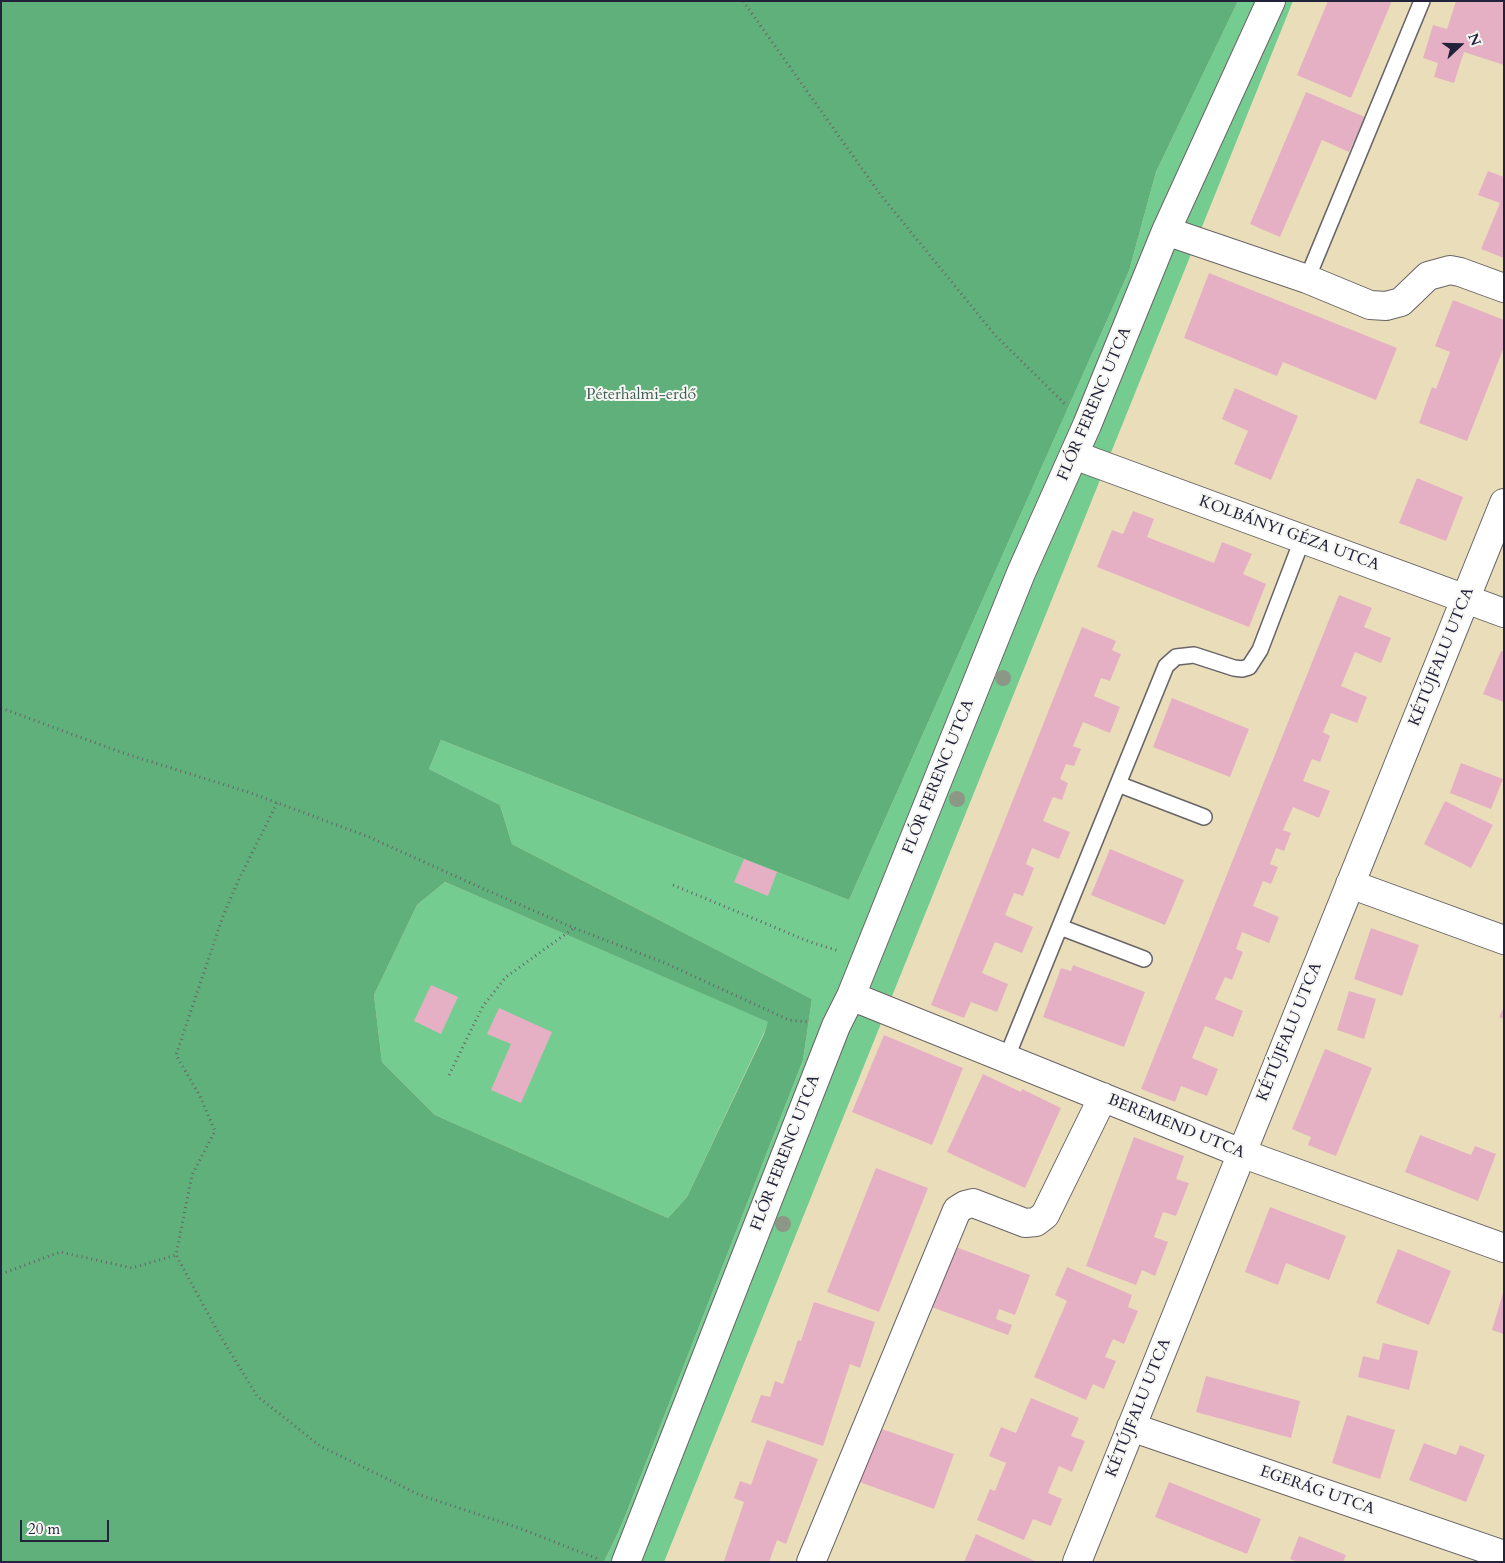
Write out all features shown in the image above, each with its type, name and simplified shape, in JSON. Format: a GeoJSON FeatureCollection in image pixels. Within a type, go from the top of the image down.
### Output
{"type":"FeatureCollection","features":[{"type":"Feature","properties":{"kind":"street","name":"FLÓR FERENC UTCA"},"geometry":{"type":"LineString","coordinates":[[624,1561],[836,1026],[851,996],[1021,573],[1087,425],[1166,232],[1271,1]]}},
{"type":"Feature","properties":{"kind":"street"},"geometry":{"type":"LineString","coordinates":[[1166,232],[1307,279],[1370,305],[1386,306],[1401,302],[1428,276],[1444,270],[1460,272],[1504,288]]}},
{"type":"Feature","properties":{"kind":"street","name":"KOLBÁNYI GÉZA UTCA"},"geometry":{"type":"LineString","coordinates":[[1074,455],[1504,613]]}},
{"type":"Feature","properties":{"kind":"street","name":"KÉTÚJFALU UTCA"},"geometry":{"type":"LineString","coordinates":[[1077,1562],[1504,503]]}},
{"type":"Feature","properties":{"kind":"street"},"geometry":{"type":"LineString","coordinates":[[1350,884],[1504,940]]}},
{"type":"Feature","properties":{"kind":"street","name":"BEREMEND UTCA"},"geometry":{"type":"LineString","coordinates":[[851,996],[1241,1153],[1504,1248]]}},
{"type":"Feature","properties":{"kind":"street"},"geometry":{"type":"LineString","coordinates":[[811,1562],[957,1210],[973,1203],[1026,1223],[1036,1222],[1045,1215],[1103,1097]]}},
{"type":"Feature","properties":{"kind":"street","name":"EGERÁG UTCA"},"geometry":{"type":"LineString","coordinates":[[1131,1427],[1504,1556]]}},
{"type":"Feature","properties":{"kind":"lane"},"geometry":{"type":"LineString","coordinates":[[1307,279],[1422,1]]}},
{"type":"Feature","properties":{"kind":"lane"},"geometry":{"type":"LineString","coordinates":[[1006,1059],[1166,666],[1176,657],[1194,655],[1242,669],[1249,667],[1255,659],[1302,540]]}},
{"type":"Feature","properties":{"kind":"lane"},"geometry":{"type":"LineString","coordinates":[[1118,784],[1204,817]]}},
{"type":"Feature","properties":{"kind":"lane"},"geometry":{"type":"LineString","coordinates":[[1060,927],[1144,958]]}},
{"type":"Feature","properties":{"kind":"path"},"geometry":{"type":"LineString","coordinates":[[743,1],[880,194],[994,334],[1087,425]]}},
{"type":"Feature","properties":{"kind":"path"},"geometry":{"type":"LineString","coordinates":[[1,708],[123,753],[251,793],[369,837],[574,928],[665,964],[789,1020],[836,1026]]}},
{"type":"Feature","properties":{"kind":"path"},"geometry":{"type":"LineString","coordinates":[[277,803],[222,916],[176,1055],[200,1096],[215,1131],[192,1175],[176,1255],[218,1332],[257,1396],[320,1446],[420,1495],[624,1561]]}},
{"type":"Feature","properties":{"kind":"path"},"geometry":{"type":"LineString","coordinates":[[673,885],[810,942],[866,959]]}},
{"type":"Feature","properties":{"kind":"path"},"geometry":{"type":"LineString","coordinates":[[449,1075],[483,1006],[506,977],[574,928]]}},
{"type":"Feature","properties":{"kind":"path"},"geometry":{"type":"LineString","coordinates":[[1,1274],[60,1252],[132,1268],[176,1255]]}},
{"type":"Feature","properties":{"kind":"green space","name":"Péterhalmi-erdő"},"geometry":{"type":"Polygon","coordinates":[[[1,1],[1238,1],[1156,172],[1129,271],[849,900],[441,740],[429,769],[500,805],[512,844],[812,999],[803,1060],[622,1524],[604,1562],[1,1562],[1,1]],[[445,882],[417,905],[374,995],[382,1062],[435,1115],[668,1218],[687,1197],[768,1022],[445,882]]]}},
{"type":"Feature","properties":{"kind":"green space"},"geometry":{"type":"Polygon","coordinates":[[[1238,1],[1293,1],[664,1562],[604,1562],[622,1524],[803,1060],[812,999],[512,844],[500,805],[429,769],[441,740],[849,900],[1129,271],[1156,172],[1238,1]]]}},
{"type":"Feature","properties":{"kind":"green space"},"geometry":{"type":"Polygon","coordinates":[[[445,882],[769,1022],[687,1197],[668,1218],[435,1115],[382,1062],[374,995],[417,905],[445,882]]]}},
{"type":"Feature","properties":{"kind":"building"},"geometry":{"type":"Polygon","coordinates":[[[1328,1],[1392,1],[1351,98],[1297,75],[1328,1]]]}},
{"type":"Feature","properties":{"kind":"building"},"geometry":{"type":"Polygon","coordinates":[[[1456,1],[1497,1],[1504,3],[1504,65],[1464,52],[1454,83],[1434,77],[1438,63],[1423,58],[1433,25],[1447,29],[1456,1]]]}},
{"type":"Feature","properties":{"kind":"building"},"geometry":{"type":"Polygon","coordinates":[[[1306,92],[1365,117],[1349,152],[1322,140],[1280,237],[1250,224],[1306,92]]]}},
{"type":"Feature","properties":{"kind":"building"},"geometry":{"type":"Polygon","coordinates":[[[1488,171],[1504,177],[1504,258],[1481,249],[1500,203],[1478,195],[1488,171]]]}},
{"type":"Feature","properties":{"kind":"building"},"geometry":{"type":"Polygon","coordinates":[[[1209,273],[1397,348],[1376,400],[1283,362],[1277,376],[1184,338],[1209,273]]]}},
{"type":"Feature","properties":{"kind":"building"},"geometry":{"type":"Polygon","coordinates":[[[1453,300],[1504,320],[1504,347],[1467,441],[1419,423],[1432,387],[1436,389],[1450,352],[1435,346],[1453,300]]]}},
{"type":"Feature","properties":{"kind":"building"},"geometry":{"type":"Polygon","coordinates":[[[1235,388],[1298,416],[1271,480],[1234,464],[1248,431],[1222,419],[1235,388]]]}},
{"type":"Feature","properties":{"kind":"building"},"geometry":{"type":"Polygon","coordinates":[[[1417,478],[1463,497],[1446,541],[1399,523],[1417,478]]]}},
{"type":"Feature","properties":{"kind":"building"},"geometry":{"type":"Polygon","coordinates":[[[1133,511],[1154,519],[1147,537],[1214,563],[1222,542],[1252,554],[1243,574],[1266,584],[1249,627],[1097,567],[1112,530],[1123,534],[1133,511]]]}},
{"type":"Feature","properties":{"kind":"building"},"geometry":{"type":"Polygon","coordinates":[[[1339,595],[1372,608],[1364,627],[1391,638],[1381,663],[1355,652],[1341,686],[1367,697],[1357,723],[1331,713],[1323,732],[1330,736],[1320,762],[1312,759],[1303,781],[1330,791],[1319,818],[1293,807],[1283,830],[1291,833],[1284,851],[1276,848],[1270,864],[1278,867],[1271,884],[1263,881],[1253,906],[1279,917],[1269,943],[1242,932],[1236,949],[1243,952],[1232,980],[1225,977],[1215,999],[1243,1011],[1233,1037],[1205,1026],[1192,1058],[1218,1069],[1207,1096],[1181,1086],[1175,1102],[1141,1089],[1339,595]]]}},
{"type":"Feature","properties":{"kind":"building"},"geometry":{"type":"Polygon","coordinates":[[[1082,627],[1116,641],[1112,650],[1121,654],[1110,681],[1101,678],[1094,696],[1120,707],[1110,733],[1083,722],[1073,746],[1081,749],[1074,766],[1066,764],[1060,779],[1068,783],[1062,800],[1053,797],[1043,821],[1070,832],[1059,859],[1032,848],[1026,864],[1034,868],[1023,896],[1014,893],[1005,915],[1033,927],[1022,953],[995,942],[982,973],[1008,984],[997,1012],[971,1002],[964,1018],[931,1005],[1082,627]]]}},
{"type":"Feature","properties":{"kind":"building"},"geometry":{"type":"Polygon","coordinates":[[[1501,651],[1504,652],[1504,702],[1483,694],[1501,651]]]}},
{"type":"Feature","properties":{"kind":"building"},"geometry":{"type":"Polygon","coordinates":[[[1172,698],[1249,729],[1230,777],[1153,747],[1172,698]]]}},
{"type":"Feature","properties":{"kind":"building"},"geometry":{"type":"Polygon","coordinates":[[[1461,763],[1503,779],[1491,809],[1450,793],[1461,763]]]}},
{"type":"Feature","properties":{"kind":"building"},"geometry":{"type":"Polygon","coordinates":[[[1445,801],[1493,825],[1471,868],[1424,844],[1445,801]]]}},
{"type":"Feature","properties":{"kind":"building"},"geometry":{"type":"Polygon","coordinates":[[[1110,849],[1184,880],[1165,925],[1091,895],[1110,849]]]}},
{"type":"Feature","properties":{"kind":"building"},"geometry":{"type":"Polygon","coordinates":[[[744,859],[777,872],[768,896],[734,882],[744,859]]]}},
{"type":"Feature","properties":{"kind":"building"},"geometry":{"type":"Polygon","coordinates":[[[1371,928],[1419,945],[1402,996],[1354,979],[1371,928]]]}},
{"type":"Feature","properties":{"kind":"building"},"geometry":{"type":"Polygon","coordinates":[[[1073,965],[1145,992],[1124,1047],[1043,1017],[1061,968],[1071,971],[1073,965]]]}},
{"type":"Feature","properties":{"kind":"building"},"geometry":{"type":"Polygon","coordinates":[[[431,985],[458,997],[441,1034],[414,1021],[431,985]]]}},
{"type":"Feature","properties":{"kind":"building"},"geometry":{"type":"Polygon","coordinates":[[[1349,991],[1376,999],[1364,1039],[1337,1030],[1349,991]]]}},
{"type":"Feature","properties":{"kind":"building"},"geometry":{"type":"Polygon","coordinates":[[[1504,1007],[1504,1019],[1499,1017],[1504,1007]]]}},
{"type":"Feature","properties":{"kind":"building"},"geometry":{"type":"Polygon","coordinates":[[[499,1008],[552,1032],[521,1103],[491,1090],[511,1044],[487,1034],[499,1008]]]}},
{"type":"Feature","properties":{"kind":"building"},"geometry":{"type":"Polygon","coordinates":[[[884,1035],[963,1068],[932,1145],[852,1112],[884,1035]]]}},
{"type":"Feature","properties":{"kind":"building"},"geometry":{"type":"Polygon","coordinates":[[[1325,1049],[1372,1068],[1336,1156],[1308,1145],[1311,1137],[1292,1129],[1325,1049]]]}},
{"type":"Feature","properties":{"kind":"building"},"geometry":{"type":"Polygon","coordinates":[[[983,1074],[1021,1092],[1022,1089],[1061,1108],[1025,1188],[947,1152],[983,1074]]]}},
{"type":"Feature","properties":{"kind":"building"},"geometry":{"type":"Polygon","coordinates":[[[1420,1135],[1471,1155],[1475,1146],[1496,1154],[1478,1201],[1405,1172],[1420,1135]]]}},
{"type":"Feature","properties":{"kind":"building"},"geometry":{"type":"Polygon","coordinates":[[[1134,1137],[1184,1156],[1176,1179],[1189,1183],[1176,1216],[1163,1212],[1154,1237],[1168,1242],[1155,1276],[1142,1270],[1136,1285],[1086,1266],[1134,1137]]]}},
{"type":"Feature","properties":{"kind":"building"},"geometry":{"type":"Polygon","coordinates":[[[876,1168],[928,1188],[879,1312],[827,1292],[876,1168]]]}},
{"type":"Feature","properties":{"kind":"building"},"geometry":{"type":"Polygon","coordinates":[[[1270,1207],[1346,1236],[1329,1280],[1286,1263],[1278,1285],[1245,1272],[1270,1207]]]}},
{"type":"Feature","properties":{"kind":"building"},"geometry":{"type":"Polygon","coordinates":[[[948,1244],[1030,1275],[1015,1315],[999,1309],[996,1319],[1012,1325],[1008,1335],[926,1305],[948,1244]]]}},
{"type":"Feature","properties":{"kind":"building"},"geometry":{"type":"Polygon","coordinates":[[[1398,1249],[1451,1271],[1429,1325],[1376,1303],[1398,1249]]]}},
{"type":"Feature","properties":{"kind":"building"},"geometry":{"type":"Polygon","coordinates":[[[1067,1267],[1132,1295],[1128,1307],[1138,1311],[1124,1344],[1113,1339],[1105,1357],[1116,1361],[1104,1389],[1093,1384],[1086,1400],[1034,1377],[1067,1301],[1055,1295],[1067,1267]]]}},
{"type":"Feature","properties":{"kind":"building"},"geometry":{"type":"Polygon","coordinates":[[[1504,1293],[1504,1334],[1492,1330],[1504,1293]]]}},
{"type":"Feature","properties":{"kind":"building"},"geometry":{"type":"Polygon","coordinates":[[[814,1302],[875,1322],[860,1368],[850,1364],[823,1446],[751,1422],[761,1395],[770,1397],[775,1381],[783,1384],[798,1340],[801,1341],[814,1302]]]}},
{"type":"Feature","properties":{"kind":"building"},"geometry":{"type":"Polygon","coordinates":[[[1383,1343],[1418,1351],[1409,1390],[1358,1377],[1363,1356],[1379,1360],[1383,1343]]]}},
{"type":"Feature","properties":{"kind":"building"},"geometry":{"type":"Polygon","coordinates":[[[1206,1376],[1300,1401],[1291,1438],[1196,1412],[1206,1376]]]}},
{"type":"Feature","properties":{"kind":"building"},"geometry":{"type":"Polygon","coordinates":[[[1031,1398],[1079,1418],[1071,1436],[1085,1441],[1072,1472],[1059,1466],[1048,1493],[1062,1499],[1051,1526],[1033,1519],[1024,1540],[977,1520],[990,1489],[995,1491],[1006,1463],[989,1456],[1001,1427],[1016,1433],[1031,1398]]]}},
{"type":"Feature","properties":{"kind":"building"},"geometry":{"type":"Polygon","coordinates":[[[1347,1415],[1395,1430],[1380,1479],[1332,1463],[1347,1415]]]}},
{"type":"Feature","properties":{"kind":"building"},"geometry":{"type":"Polygon","coordinates":[[[873,1426],[954,1454],[934,1509],[854,1480],[873,1426]]]}},
{"type":"Feature","properties":{"kind":"building"},"geometry":{"type":"Polygon","coordinates":[[[767,1440],[818,1459],[786,1544],[777,1540],[769,1562],[726,1562],[724,1561],[744,1502],[734,1498],[740,1481],[751,1485],[767,1440]]]}},
{"type":"Feature","properties":{"kind":"building"},"geometry":{"type":"Polygon","coordinates":[[[1424,1443],[1456,1455],[1460,1445],[1485,1455],[1466,1502],[1409,1480],[1424,1443]]]}},
{"type":"Feature","properties":{"kind":"building"},"geometry":{"type":"Polygon","coordinates":[[[1169,1482],[1261,1519],[1247,1554],[1155,1517],[1169,1482]]]}},
{"type":"Feature","properties":{"kind":"building"},"geometry":{"type":"Polygon","coordinates":[[[976,1534],[1037,1562],[964,1562],[976,1534]]]}},
{"type":"Feature","properties":{"kind":"building"},"geometry":{"type":"Polygon","coordinates":[[[1299,1536],[1346,1555],[1343,1562],[1298,1562],[1290,1559],[1299,1536]]]}}]}
